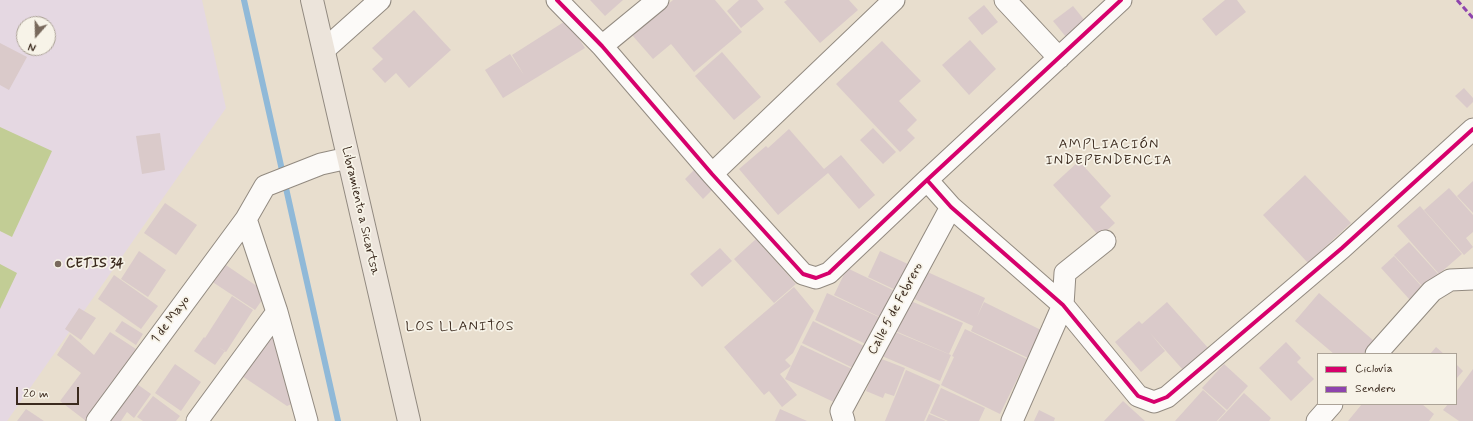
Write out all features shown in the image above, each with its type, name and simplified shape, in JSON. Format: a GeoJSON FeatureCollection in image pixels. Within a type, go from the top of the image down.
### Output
{"type":"FeatureCollection","features":[{"type":"Feature","properties":{"kind":"main road","name":"Libramiento a Sicartsa"},"geometry":{"type":"LineString","coordinates":[[312,0],[408,421]]}},
{"type":"Feature","properties":{"kind":"street"},"geometry":{"type":"LineString","coordinates":[[324,50],[380,0]]}},
{"type":"Feature","properties":{"kind":"street"},"geometry":{"type":"LineString","coordinates":[[556,0],[602,46],[712,174],[803,274],[816,278],[829,273],[1121,0]]}},
{"type":"Feature","properties":{"kind":"street"},"geometry":{"type":"LineString","coordinates":[[602,46],[658,0]]}},
{"type":"Feature","properties":{"kind":"street"},"geometry":{"type":"LineString","coordinates":[[712,174],[894,0]]}},
{"type":"Feature","properties":{"kind":"street"},"geometry":{"type":"LineString","coordinates":[[1006,0],[1059,58]]}},
{"type":"Feature","properties":{"kind":"street"},"geometry":{"type":"LineString","coordinates":[[927,180],[951,207],[1063,305],[1138,396],[1154,402],[1167,397],[1342,248],[1473,128]]}},
{"type":"Feature","properties":{"kind":"street","name":"1 de Mayo"},"geometry":{"type":"LineString","coordinates":[[96,421],[246,219],[265,186],[321,164],[348,158]]}},
{"type":"Feature","properties":{"kind":"street","name":"Calle 5 de Febrero"},"geometry":{"type":"LineString","coordinates":[[843,416],[951,207]]}},
{"type":"Feature","properties":{"kind":"street"},"geometry":{"type":"LineString","coordinates":[[246,219],[277,312],[307,421]]}},
{"type":"Feature","properties":{"kind":"street"},"geometry":{"type":"LineString","coordinates":[[1012,421],[1063,305],[1065,273],[1105,241]]}},
{"type":"Feature","properties":{"kind":"street"},"geometry":{"type":"LineString","coordinates":[[1377,353],[1432,291],[1450,280],[1473,279]]}},
{"type":"Feature","properties":{"kind":"street"},"geometry":{"type":"LineString","coordinates":[[197,421],[277,312]]}},
{"type":"Feature","properties":{"kind":"street"},"geometry":{"type":"LineString","coordinates":[[1317,421],[1331,405]]}},
{"type":"Feature","properties":{"kind":"shaded area","name":"CETIS 34"},"geometry":{"type":"Polygon","coordinates":[[[0,0],[202,0],[226,108],[7,421],[0,421],[0,0]]]}},
{"type":"Feature","properties":{"kind":"green space"},"geometry":{"type":"Polygon","coordinates":[[[0,127],[52,151],[12,237],[0,231],[0,127]]]}},
{"type":"Feature","properties":{"kind":"green space"},"geometry":{"type":"Polygon","coordinates":[[[0,264],[17,273],[0,309],[0,264]]]}},
{"type":"Feature","properties":{"kind":"building"},"geometry":{"type":"Polygon","coordinates":[[[590,0],[623,0],[605,16],[590,0]]]}},
{"type":"Feature","properties":{"kind":"building"},"geometry":{"type":"Polygon","coordinates":[[[673,0],[715,0],[742,32],[694,72],[671,44],[653,59],[632,35],[673,0]]]}},
{"type":"Feature","properties":{"kind":"building"},"geometry":{"type":"Polygon","coordinates":[[[739,0],[757,0],[764,9],[741,28],[727,11],[739,0]]]}},
{"type":"Feature","properties":{"kind":"building"},"geometry":{"type":"Polygon","coordinates":[[[787,0],[849,0],[858,10],[820,43],[784,2],[787,0]]]}},
{"type":"Feature","properties":{"kind":"building"},"geometry":{"type":"Polygon","coordinates":[[[1225,0],[1237,0],[1246,12],[1216,36],[1202,19],[1225,0]]]}},
{"type":"Feature","properties":{"kind":"building"},"geometry":{"type":"Polygon","coordinates":[[[984,5],[998,22],[982,35],[968,18],[984,5]]]}},
{"type":"Feature","properties":{"kind":"building"},"geometry":{"type":"Polygon","coordinates":[[[1073,6],[1086,22],[1066,37],[1053,21],[1073,6]]]}},
{"type":"Feature","properties":{"kind":"building"},"geometry":{"type":"Polygon","coordinates":[[[414,10],[451,50],[409,88],[396,73],[385,83],[372,69],[383,59],[372,48],[414,10]]]}},
{"type":"Feature","properties":{"kind":"building"},"geometry":{"type":"Polygon","coordinates":[[[567,20],[585,48],[503,98],[485,70],[510,54],[524,75],[512,55],[567,20]]]}},
{"type":"Feature","properties":{"kind":"building"},"geometry":{"type":"Polygon","coordinates":[[[970,40],[996,69],[969,95],[942,65],[970,40]]]}},
{"type":"Feature","properties":{"kind":"building"},"geometry":{"type":"Polygon","coordinates":[[[882,41],[921,81],[899,101],[917,120],[907,130],[915,138],[900,152],[836,84],[882,41]]]}},
{"type":"Feature","properties":{"kind":"building"},"geometry":{"type":"Polygon","coordinates":[[[0,43],[16,51],[16,56],[27,57],[9,90],[0,85],[0,43]]]}},
{"type":"Feature","properties":{"kind":"building"},"geometry":{"type":"Polygon","coordinates":[[[722,52],[761,97],[734,120],[695,76],[722,52]]]}},
{"type":"Feature","properties":{"kind":"building"},"geometry":{"type":"Polygon","coordinates":[[[1464,88],[1473,98],[1473,102],[1467,108],[1455,96],[1464,88]]]}},
{"type":"Feature","properties":{"kind":"building"},"geometry":{"type":"Polygon","coordinates":[[[873,128],[896,152],[883,164],[860,140],[873,128]]]}},
{"type":"Feature","properties":{"kind":"building"},"geometry":{"type":"Polygon","coordinates":[[[789,129],[824,169],[841,155],[875,195],[859,209],[828,173],[778,215],[739,169],[766,146],[768,148],[789,129]]]}},
{"type":"Feature","properties":{"kind":"building"},"geometry":{"type":"Polygon","coordinates":[[[160,133],[165,170],[142,174],[136,136],[160,133]]]}},
{"type":"Feature","properties":{"kind":"building"},"geometry":{"type":"Polygon","coordinates":[[[1079,161],[1111,196],[1100,207],[1115,223],[1100,237],[1053,185],[1079,161]]]}},
{"type":"Feature","properties":{"kind":"building"},"geometry":{"type":"Polygon","coordinates":[[[695,169],[713,189],[703,199],[685,179],[695,169]]]}},
{"type":"Feature","properties":{"kind":"building"},"geometry":{"type":"Polygon","coordinates":[[[1305,175],[1351,223],[1308,263],[1263,215],[1305,175]]]}},
{"type":"Feature","properties":{"kind":"building"},"geometry":{"type":"Polygon","coordinates":[[[1473,181],[1473,213],[1457,196],[1473,181]]]}},
{"type":"Feature","properties":{"kind":"building"},"geometry":{"type":"Polygon","coordinates":[[[1449,188],[1473,215],[1473,232],[1466,238],[1473,247],[1464,255],[1424,210],[1449,188]]]}},
{"type":"Feature","properties":{"kind":"building"},"geometry":{"type":"Polygon","coordinates":[[[165,203],[197,225],[176,255],[144,233],[165,203]]]}},
{"type":"Feature","properties":{"kind":"building"},"geometry":{"type":"Polygon","coordinates":[[[1420,206],[1462,254],[1439,274],[1397,226],[1420,206]]]}},
{"type":"Feature","properties":{"kind":"building"},"geometry":{"type":"Polygon","coordinates":[[[756,239],[796,284],[774,303],[734,259],[756,239]]]}},
{"type":"Feature","properties":{"kind":"building"},"geometry":{"type":"Polygon","coordinates":[[[1409,242],[1439,275],[1424,288],[1394,255],[1409,242]]]}},
{"type":"Feature","properties":{"kind":"building"},"geometry":{"type":"Polygon","coordinates":[[[720,248],[732,261],[702,287],[690,274],[720,248]]]}},
{"type":"Feature","properties":{"kind":"building"},"geometry":{"type":"Polygon","coordinates":[[[139,251],[166,270],[148,297],[121,279],[139,251]]]}},
{"type":"Feature","properties":{"kind":"building"},"geometry":{"type":"Polygon","coordinates":[[[880,251],[912,266],[900,292],[868,277],[880,251]]]}},
{"type":"Feature","properties":{"kind":"building"},"geometry":{"type":"Polygon","coordinates":[[[1394,256],[1423,288],[1410,300],[1381,268],[1394,256]]]}},
{"type":"Feature","properties":{"kind":"building"},"geometry":{"type":"Polygon","coordinates":[[[220,261],[267,293],[255,310],[208,279],[220,261]]]}},
{"type":"Feature","properties":{"kind":"building"},"geometry":{"type":"Polygon","coordinates":[[[847,268],[899,293],[886,320],[834,295],[847,268]]]}},
{"type":"Feature","properties":{"kind":"building"},"geometry":{"type":"Polygon","coordinates":[[[923,270],[985,298],[977,317],[984,302],[1041,330],[1028,358],[971,331],[973,326],[910,297],[923,270]]]}},
{"type":"Feature","properties":{"kind":"building"},"geometry":{"type":"Polygon","coordinates":[[[114,275],[158,306],[141,329],[98,299],[114,275]]]}},
{"type":"Feature","properties":{"kind":"building"},"geometry":{"type":"Polygon","coordinates":[[[794,287],[814,311],[793,353],[785,360],[791,366],[780,374],[797,395],[782,407],[769,391],[764,395],[724,347],[794,287]]]}},
{"type":"Feature","properties":{"kind":"building"},"geometry":{"type":"Polygon","coordinates":[[[827,293],[883,319],[870,346],[815,320],[827,293]]]}},
{"type":"Feature","properties":{"kind":"building"},"geometry":{"type":"Polygon","coordinates":[[[1319,293],[1374,341],[1364,353],[1333,353],[1295,321],[1319,293]]]}},
{"type":"Feature","properties":{"kind":"building"},"geometry":{"type":"Polygon","coordinates":[[[232,296],[253,310],[226,352],[225,351],[215,365],[194,351],[204,337],[205,338],[232,296]]]}},
{"type":"Feature","properties":{"kind":"building"},"geometry":{"type":"Polygon","coordinates":[[[906,299],[963,323],[949,354],[893,330],[906,299]]]}},
{"type":"Feature","properties":{"kind":"building"},"geometry":{"type":"Polygon","coordinates":[[[1167,302],[1209,349],[1184,371],[1150,333],[1165,351],[1141,372],[1115,342],[1139,321],[1142,324],[1167,302]]]}},
{"type":"Feature","properties":{"kind":"building"},"geometry":{"type":"Polygon","coordinates":[[[79,308],[96,318],[81,340],[65,329],[79,308]]]}},
{"type":"Feature","properties":{"kind":"building"},"geometry":{"type":"Polygon","coordinates":[[[122,321],[143,334],[136,345],[115,331],[122,321]]]}},
{"type":"Feature","properties":{"kind":"building"},"geometry":{"type":"Polygon","coordinates":[[[813,321],[864,346],[853,368],[802,343],[813,321]]]}},
{"type":"Feature","properties":{"kind":"building"},"geometry":{"type":"Polygon","coordinates":[[[965,329],[1027,359],[1000,414],[941,385],[954,357],[952,356],[965,329]]]}},
{"type":"Feature","properties":{"kind":"building"},"geometry":{"type":"Polygon","coordinates":[[[893,331],[951,355],[940,381],[882,356],[893,331]]]}},
{"type":"Feature","properties":{"kind":"building"},"geometry":{"type":"Polygon","coordinates":[[[110,332],[136,349],[135,351],[137,352],[86,421],[60,401],[81,373],[57,355],[70,334],[94,355],[110,332]]]}},
{"type":"Feature","properties":{"kind":"building"},"geometry":{"type":"Polygon","coordinates":[[[272,332],[296,402],[287,406],[242,376],[272,332]]]}},
{"type":"Feature","properties":{"kind":"building"},"geometry":{"type":"Polygon","coordinates":[[[1286,342],[1301,358],[1297,362],[1314,379],[1291,401],[1259,368],[1286,342]]]}},
{"type":"Feature","properties":{"kind":"building"},"geometry":{"type":"Polygon","coordinates":[[[801,345],[854,370],[838,404],[785,379],[801,345]]]}},
{"type":"Feature","properties":{"kind":"building"},"geometry":{"type":"Polygon","coordinates":[[[1436,347],[1443,353],[1431,353],[1436,347]]]}},
{"type":"Feature","properties":{"kind":"building"},"geometry":{"type":"Polygon","coordinates":[[[879,358],[905,368],[894,396],[885,393],[883,398],[866,391],[879,358]]]}},
{"type":"Feature","properties":{"kind":"building"},"geometry":{"type":"Polygon","coordinates":[[[175,364],[201,382],[181,411],[155,393],[175,364]]]}},
{"type":"Feature","properties":{"kind":"building"},"geometry":{"type":"Polygon","coordinates":[[[1224,364],[1248,386],[1227,410],[1202,388],[1224,364]]]}},
{"type":"Feature","properties":{"kind":"building"},"geometry":{"type":"Polygon","coordinates":[[[1457,365],[1463,371],[1457,378],[1457,365]]]}},
{"type":"Feature","properties":{"kind":"building"},"geometry":{"type":"Polygon","coordinates":[[[1473,369],[1473,421],[1459,421],[1443,410],[1447,405],[1457,405],[1457,391],[1473,369]]]}},
{"type":"Feature","properties":{"kind":"building"},"geometry":{"type":"Polygon","coordinates":[[[906,370],[940,385],[924,421],[885,421],[906,370]]]}},
{"type":"Feature","properties":{"kind":"building"},"geometry":{"type":"Polygon","coordinates":[[[130,379],[151,394],[134,418],[127,412],[121,421],[100,421],[130,379]]]}},
{"type":"Feature","properties":{"kind":"building"},"geometry":{"type":"Polygon","coordinates":[[[941,388],[985,408],[979,421],[948,421],[930,413],[941,388]]]}},
{"type":"Feature","properties":{"kind":"building"},"geometry":{"type":"Polygon","coordinates":[[[1203,390],[1226,411],[1217,421],[1175,421],[1203,390]]]}},
{"type":"Feature","properties":{"kind":"building"},"geometry":{"type":"Polygon","coordinates":[[[1244,393],[1271,418],[1269,421],[1218,421],[1244,393]]]}},
{"type":"Feature","properties":{"kind":"building"},"geometry":{"type":"Polygon","coordinates":[[[153,396],[180,416],[176,421],[143,421],[137,417],[153,396]]]}},
{"type":"Feature","properties":{"kind":"building"},"geometry":{"type":"Polygon","coordinates":[[[1123,401],[1145,421],[1104,421],[1123,401]]]}},
{"type":"Feature","properties":{"kind":"building"},"geometry":{"type":"Polygon","coordinates":[[[1361,405],[1423,405],[1434,414],[1429,421],[1348,421],[1361,405]]]}},
{"type":"Feature","properties":{"kind":"building"},"geometry":{"type":"Polygon","coordinates":[[[26,409],[44,421],[17,421],[26,409]]]}},
{"type":"Feature","properties":{"kind":"building"},"geometry":{"type":"Polygon","coordinates":[[[780,409],[807,421],[775,421],[780,409]]]}},
{"type":"Feature","properties":{"kind":"building"},"geometry":{"type":"Polygon","coordinates":[[[1039,410],[1055,418],[1054,421],[1034,421],[1039,410]]]}},
{"type":"Feature","properties":{"kind":"building"},"geometry":{"type":"Polygon","coordinates":[[[929,414],[946,421],[926,421],[929,414]]]}},
{"type":"Feature","properties":{"kind":"waterway"},"geometry":{"type":"LineString","coordinates":[[244,0],[338,421]]}},
{"type":"Feature","properties":{"kind":"marked path"},"geometry":{"type":"LineString","coordinates":[[1457,0],[1473,18]]}},
{"type":"Feature","properties":{"kind":"cycle path"},"geometry":{"type":"LineString","coordinates":[[557,0],[602,46],[712,174],[803,274],[816,278],[829,273],[1121,0]]}},
{"type":"Feature","properties":{"kind":"cycle path"},"geometry":{"type":"LineString","coordinates":[[927,180],[951,207],[1063,305],[1138,396],[1154,402],[1167,397],[1342,248],[1473,129]]}},
{"type":"Feature","properties":{"kind":"place","name":"CETIS 34"},"geometry":{"type":"Point","coordinates":[58,264]}},
{"type":"Feature","properties":{"kind":"district","name":"AMPLIACIÓN INDEPENDENCIA"},"geometry":{"type":"Point","coordinates":[1109,154]}},
{"type":"Feature","properties":{"kind":"district","name":"LOS LLANITOS"},"geometry":{"type":"Point","coordinates":[460,327]}}]}
